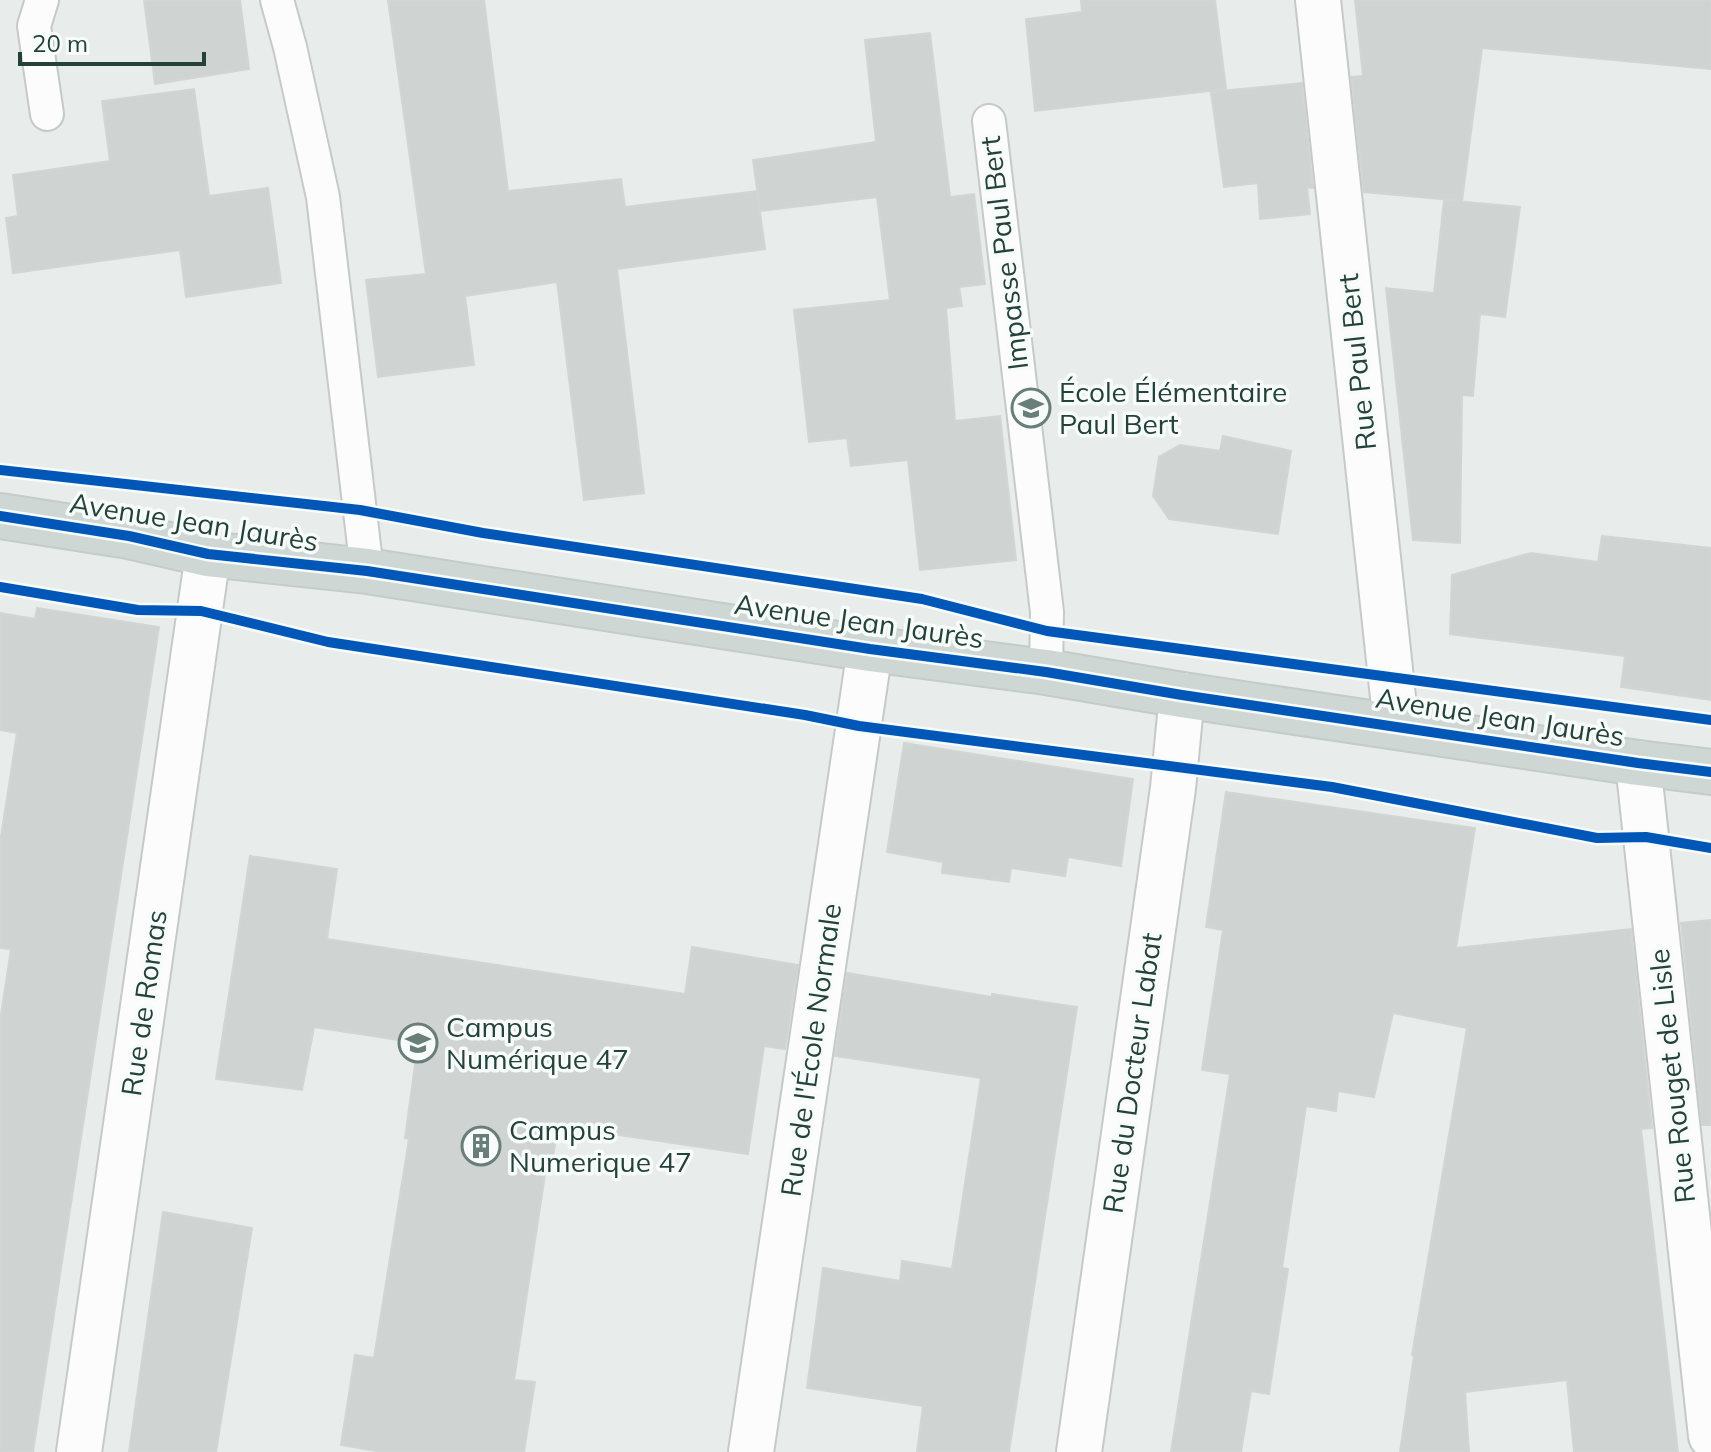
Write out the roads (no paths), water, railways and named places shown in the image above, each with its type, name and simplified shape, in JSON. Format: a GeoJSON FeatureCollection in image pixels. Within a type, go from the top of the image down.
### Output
{"type":"FeatureCollection","features":[{"type":"Feature","properties":{"kind":"main road","name":"Avenue Jean Jaurès"},"geometry":{"type":"LineString","coordinates":[[0,516],[129,536],[208,554],[367,571],[870,649],[1046,672],[1182,695],[1711,772]]}},
{"type":"Feature","properties":{"kind":"street","name":"Rue Paul Bert"},"geometry":{"type":"LineString","coordinates":[[1318,0],[1396,725]]}},
{"type":"Feature","properties":{"kind":"street","name":"Rue de Romas"},"geometry":{"type":"LineString","coordinates":[[79,1452],[208,554]]}},
{"type":"Feature","properties":{"kind":"street","name":"Rue de l'École Normale"},"geometry":{"type":"LineString","coordinates":[[751,1452],[870,649]]}},
{"type":"Feature","properties":{"kind":"street","name":"Rue du Docteur Labat"},"geometry":{"type":"LineString","coordinates":[[1079,1452],[1173,788],[1182,695]]}},
{"type":"Feature","properties":{"kind":"street","name":"Rue Rouget de Lisle"},"geometry":{"type":"LineString","coordinates":[[1638,763],[1711,1436]]}},
{"type":"Feature","properties":{"kind":"lane"},"geometry":{"type":"LineString","coordinates":[[42,0],[34,26],[47,114]]}},
{"type":"Feature","properties":{"kind":"lane"},"geometry":{"type":"LineString","coordinates":[[277,0],[323,197],[367,571]]}},
{"type":"Feature","properties":{"kind":"lane","name":"Impasse Paul Bert"},"geometry":{"type":"LineString","coordinates":[[989,121],[1047,612],[1046,672]]}},
{"type":"Feature","properties":{"kind":"place","name":"École Élémentaire Paul Bert"},"geometry":{"type":"Point","coordinates":[1031,408]}},
{"type":"Feature","properties":{"kind":"place","name":"Campus Numérique 47"},"geometry":{"type":"Point","coordinates":[418,1043]}},
{"type":"Feature","properties":{"kind":"place","name":"Campus Numerique 47"},"geometry":{"type":"Point","coordinates":[481,1146]}}]}
